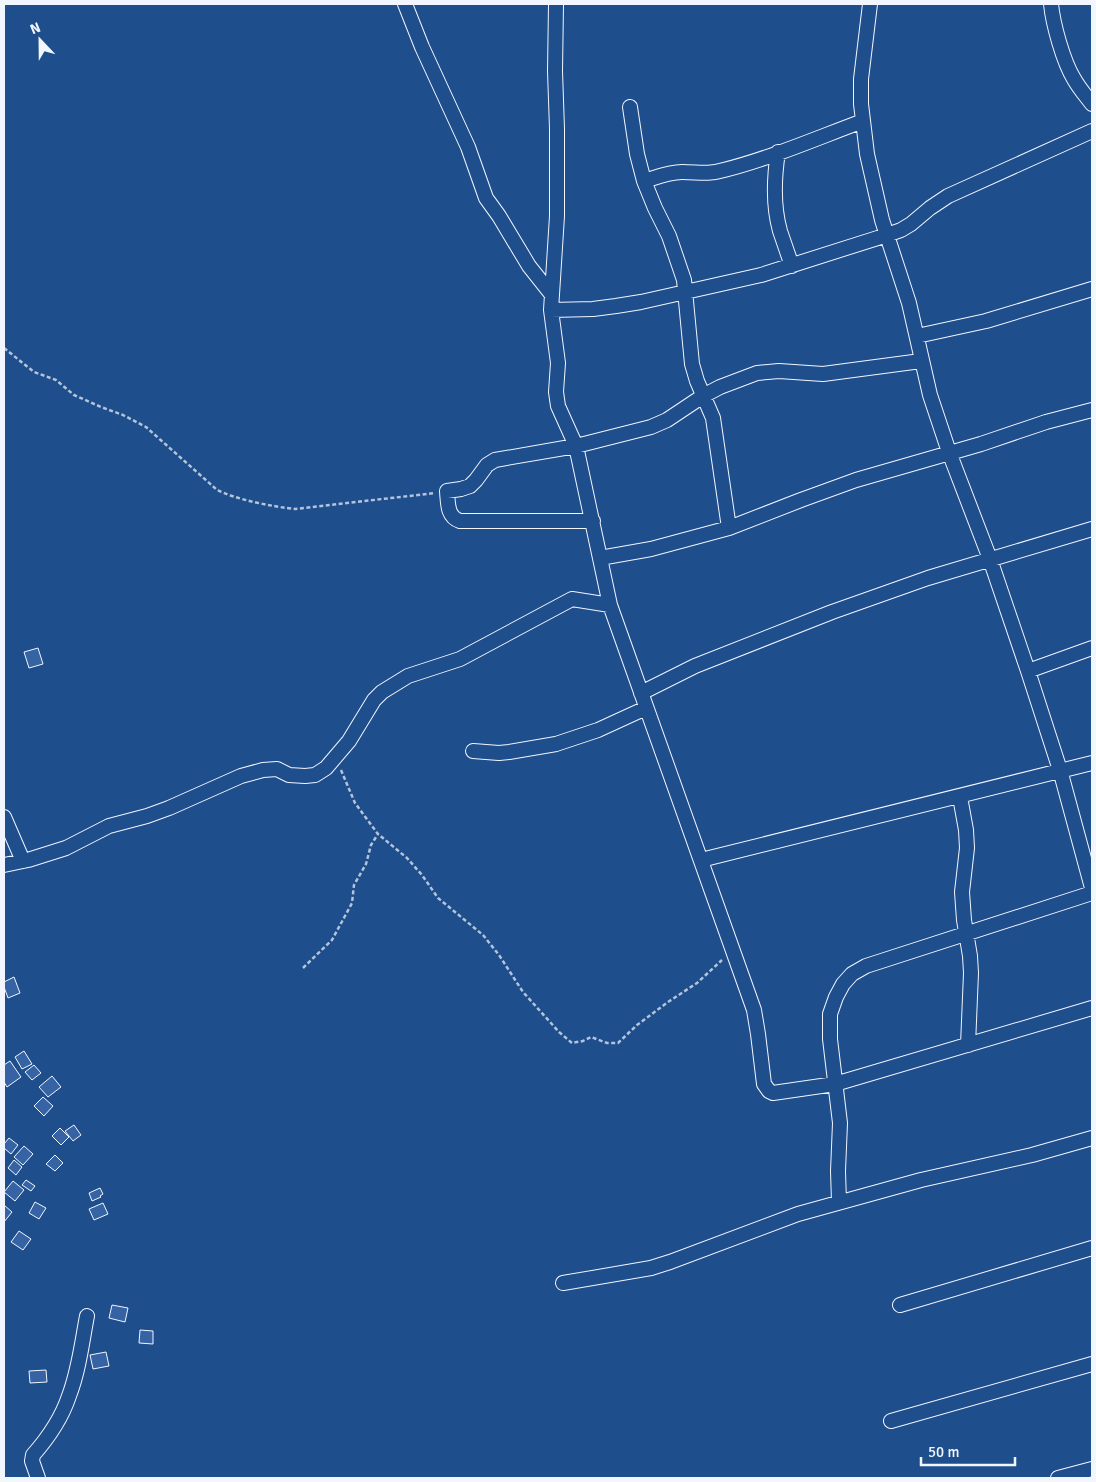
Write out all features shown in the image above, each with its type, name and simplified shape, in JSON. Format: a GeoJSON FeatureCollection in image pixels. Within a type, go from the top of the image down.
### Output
{"type":"FeatureCollection","features":[{"type":"Feature","properties":{"kind":"street"},"geometry":{"type":"LineString","coordinates":[[405,4],[422,47],[471,155],[486,198],[503,221],[529,266],[552,295]]}},
{"type":"Feature","properties":{"kind":"street"},"geometry":{"type":"LineString","coordinates":[[556,4],[556,216],[551,310],[558,363],[556,392],[558,406],[576,446],[610,605],[754,1010],[764,1084],[769,1092],[773,1093],[834,1084],[1092,1008]]}},
{"type":"Feature","properties":{"kind":"street"},"geometry":{"type":"LineString","coordinates":[[870,4],[861,79],[863,121],[867,154],[887,235],[909,303],[930,396],[949,452],[990,559],[1028,671],[1060,770],[1092,888]]}},
{"type":"Feature","properties":{"kind":"street"},"geometry":{"type":"LineString","coordinates":[[1051,4],[1054,22],[1066,62],[1073,78],[1092,104]]}},
{"type":"Feature","properties":{"kind":"street"},"geometry":{"type":"LineString","coordinates":[[630,107],[637,154],[644,181],[669,236],[686,292],[692,364],[713,418],[728,528]]}},
{"type":"Feature","properties":{"kind":"street"},"geometry":{"type":"LineString","coordinates":[[644,181],[669,173],[706,174],[724,170],[863,121]]}},
{"type":"Feature","properties":{"kind":"street"},"geometry":{"type":"LineString","coordinates":[[551,310],[593,309],[616,306],[686,292],[761,275],[887,235],[911,224],[948,196],[1092,131]]}},
{"type":"Feature","properties":{"kind":"street"},"geometry":{"type":"LineString","coordinates":[[778,152],[775,179],[778,217],[780,230],[792,266]]}},
{"type":"Feature","properties":{"kind":"street"},"geometry":{"type":"LineString","coordinates":[[917,336],[986,321],[1092,289]]}},
{"type":"Feature","properties":{"kind":"street"},"geometry":{"type":"LineString","coordinates":[[592,521],[460,521],[452,517],[450,513],[447,492],[470,486],[487,465],[495,460],[576,446],[652,427],[726,384],[756,374],[779,371],[823,374],[921,360]]}},
{"type":"Feature","properties":{"kind":"street"},"geometry":{"type":"LineString","coordinates":[[600,558],[652,548],[728,528],[856,480],[980,444],[1046,422],[1092,410]]}},
{"type":"Feature","properties":{"kind":"street"},"geometry":{"type":"LineString","coordinates":[[641,693],[695,666],[832,612],[928,578],[1092,529]]}},
{"type":"Feature","properties":{"kind":"street"},"geometry":{"type":"LineString","coordinates":[[4,864],[23,861],[66,848],[108,826],[169,808],[242,776],[263,770],[277,769],[289,775],[314,775],[326,768],[335,758],[353,735],[374,700],[382,692],[408,676],[460,659],[572,598],[610,605]]}},
{"type":"Feature","properties":{"kind":"street"},"geometry":{"type":"LineString","coordinates":[[1028,671],[1092,648]]}},
{"type":"Feature","properties":{"kind":"street"},"geometry":{"type":"LineString","coordinates":[[473,751],[499,753],[556,744],[598,730],[646,708]]}},
{"type":"Feature","properties":{"kind":"street"},"geometry":{"type":"LineString","coordinates":[[701,860],[1092,763]]}},
{"type":"Feature","properties":{"kind":"street"},"geometry":{"type":"LineString","coordinates":[[960,797],[966,830],[962,892],[971,973],[968,1045]]}},
{"type":"Feature","properties":{"kind":"street"},"geometry":{"type":"LineString","coordinates":[[4,817],[23,861]]}},
{"type":"Feature","properties":{"kind":"street"},"geometry":{"type":"LineString","coordinates":[[839,1202],[840,1123],[834,1084],[830,1014],[843,984],[852,974],[866,966],[1092,893]]}},
{"type":"Feature","properties":{"kind":"street"},"geometry":{"type":"LineString","coordinates":[[563,1283],[657,1266],[798,1214],[921,1180],[1032,1155],[1092,1138]]}},
{"type":"Feature","properties":{"kind":"street"},"geometry":{"type":"LineString","coordinates":[[900,1305],[1092,1248]]}},
{"type":"Feature","properties":{"kind":"street"},"geometry":{"type":"LineString","coordinates":[[38,1478],[32,1461],[57,1422],[70,1396],[87,1316]]}},
{"type":"Feature","properties":{"kind":"street"},"geometry":{"type":"LineString","coordinates":[[891,1421],[1092,1364]]}},
{"type":"Feature","properties":{"kind":"street"},"geometry":{"type":"LineString","coordinates":[[1063,1478],[1092,1469]]}},
{"type":"Feature","properties":{"kind":"path"},"geometry":{"type":"LineString","coordinates":[[4,348],[34,372],[56,380],[74,395],[124,415],[146,427],[225,495],[295,510],[447,492]]}},
{"type":"Feature","properties":{"kind":"path"},"geometry":{"type":"LineString","coordinates":[[335,758],[355,803],[378,834],[407,858],[438,898],[483,935],[499,955],[523,992],[572,1044],[591,1037],[607,1043],[618,1044],[637,1025],[697,984],[733,949]]}},
{"type":"Feature","properties":{"kind":"path"},"geometry":{"type":"LineString","coordinates":[[303,968],[332,940],[352,903],[354,885],[366,864],[371,845],[378,834]]}},
{"type":"Feature","properties":{"kind":"building"},"geometry":{"type":"Polygon","coordinates":[[[38,648],[43,664],[29,668],[24,652],[38,648]]]}},
{"type":"Feature","properties":{"kind":"building"},"geometry":{"type":"Polygon","coordinates":[[[14,977],[20,993],[8,998],[4,982],[14,977]]]}},
{"type":"Feature","properties":{"kind":"building"},"geometry":{"type":"Polygon","coordinates":[[[24,1051],[32,1064],[22,1069],[15,1057],[24,1051]]]}},
{"type":"Feature","properties":{"kind":"building"},"geometry":{"type":"Polygon","coordinates":[[[10,1061],[21,1077],[7,1087],[4,1082],[4,1065],[10,1061]]]}},
{"type":"Feature","properties":{"kind":"building"},"geometry":{"type":"Polygon","coordinates":[[[34,1065],[41,1073],[32,1080],[25,1072],[34,1065]]]}},
{"type":"Feature","properties":{"kind":"building"},"geometry":{"type":"Polygon","coordinates":[[[52,1076],[61,1087],[48,1097],[39,1087],[52,1076]]]}},
{"type":"Feature","properties":{"kind":"building"},"geometry":{"type":"Polygon","coordinates":[[[43,1097],[53,1106],[44,1116],[34,1106],[43,1097]]]}},
{"type":"Feature","properties":{"kind":"building"},"geometry":{"type":"Polygon","coordinates":[[[74,1125],[81,1135],[73,1141],[65,1131],[74,1125]]]}},
{"type":"Feature","properties":{"kind":"building"},"geometry":{"type":"Polygon","coordinates":[[[60,1128],[69,1137],[61,1145],[52,1136],[60,1128]]]}},
{"type":"Feature","properties":{"kind":"building"},"geometry":{"type":"Polygon","coordinates":[[[9,1138],[18,1145],[11,1154],[4,1148],[4,1144],[9,1138]]]}},
{"type":"Feature","properties":{"kind":"building"},"geometry":{"type":"Polygon","coordinates":[[[24,1146],[33,1154],[23,1165],[14,1157],[24,1146]]]}},
{"type":"Feature","properties":{"kind":"building"},"geometry":{"type":"Polygon","coordinates":[[[55,1155],[63,1163],[55,1171],[46,1164],[55,1155]]]}},
{"type":"Feature","properties":{"kind":"building"},"geometry":{"type":"Polygon","coordinates":[[[14,1160],[22,1167],[16,1175],[8,1168],[14,1160]]]}},
{"type":"Feature","properties":{"kind":"building"},"geometry":{"type":"Polygon","coordinates":[[[26,1180],[35,1186],[31,1191],[22,1185],[26,1180]]]}},
{"type":"Feature","properties":{"kind":"building"},"geometry":{"type":"Polygon","coordinates":[[[13,1181],[24,1190],[15,1201],[4,1192],[13,1181]]]}},
{"type":"Feature","properties":{"kind":"building"},"geometry":{"type":"Polygon","coordinates":[[[100,1188],[103,1194],[92,1201],[89,1193],[100,1188]]]}},
{"type":"Feature","properties":{"kind":"building"},"geometry":{"type":"Polygon","coordinates":[[[35,1202],[46,1208],[39,1219],[29,1213],[35,1202]]]}},
{"type":"Feature","properties":{"kind":"building"},"geometry":{"type":"Polygon","coordinates":[[[103,1203],[108,1214],[94,1220],[89,1209],[103,1203]]]}},
{"type":"Feature","properties":{"kind":"building"},"geometry":{"type":"Polygon","coordinates":[[[4,1205],[12,1212],[4,1222],[4,1205]]]}},
{"type":"Feature","properties":{"kind":"building"},"geometry":{"type":"Polygon","coordinates":[[[19,1231],[31,1239],[23,1250],[11,1242],[19,1231]]]}},
{"type":"Feature","properties":{"kind":"building"},"geometry":{"type":"Polygon","coordinates":[[[112,1305],[128,1308],[125,1322],[109,1318],[112,1305]]]}},
{"type":"Feature","properties":{"kind":"building"},"geometry":{"type":"Polygon","coordinates":[[[140,1330],[153,1331],[153,1344],[139,1343],[140,1330]]]}},
{"type":"Feature","properties":{"kind":"building"},"geometry":{"type":"Polygon","coordinates":[[[106,1352],[109,1366],[93,1369],[90,1355],[106,1352]]]}},
{"type":"Feature","properties":{"kind":"building"},"geometry":{"type":"Polygon","coordinates":[[[46,1370],[47,1382],[30,1383],[29,1371],[46,1370]]]}}]}
